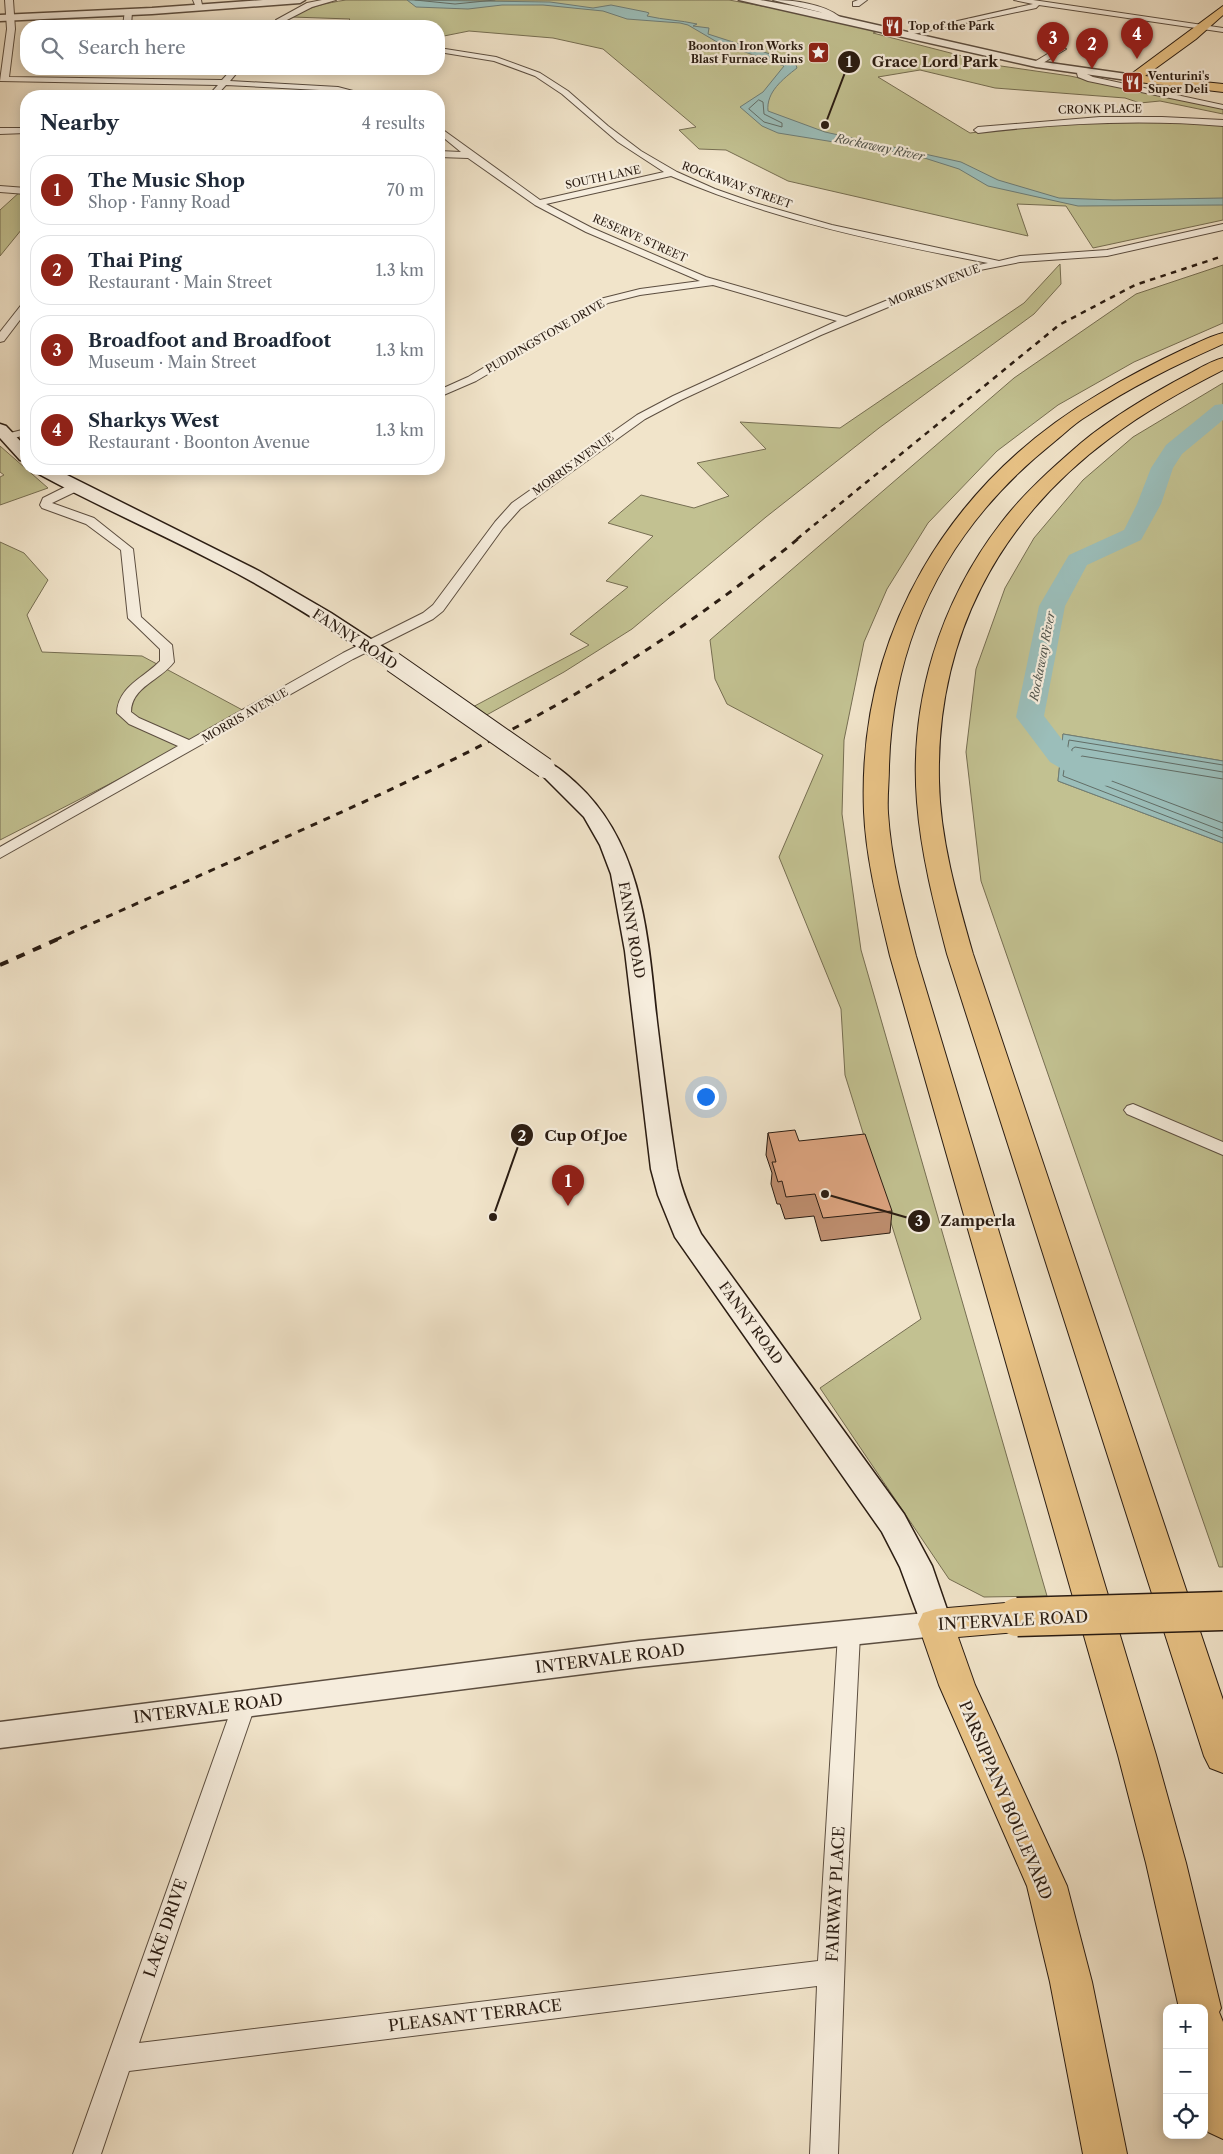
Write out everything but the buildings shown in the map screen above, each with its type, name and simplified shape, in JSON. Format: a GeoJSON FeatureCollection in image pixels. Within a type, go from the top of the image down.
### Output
{"type":"FeatureCollection","features":[{"type":"Feature","properties":{"kind":"main road"},"geometry":{"type":"LineString","coordinates":[[1134,78],[1223,9]]}},
{"type":"Feature","properties":{"kind":"main road"},"geometry":{"type":"LineString","coordinates":[[1134,78],[1223,88]]}},
{"type":"Feature","properties":{"kind":"main road"},"geometry":{"type":"LineString","coordinates":[[1199,2004],[1166,1863],[1134,1746],[903,956],[885,880],[876,810],[877,746],[884,688],[899,635],[920,586],[963,521],[996,482],[1035,448],[1097,402],[1151,366],[1223,331]]}},
{"type":"Feature","properties":{"kind":"main road"},"geometry":{"type":"LineString","coordinates":[[1097,402],[1145,374],[1223,338]]}},
{"type":"Feature","properties":{"kind":"main road"},"geometry":{"type":"LineString","coordinates":[[1223,363],[1154,398],[1092,441],[1036,492],[995,543],[965,593],[955,616],[939,665],[930,720],[927,779],[934,845],[960,954],[1223,1756]]}},
{"type":"Feature","properties":{"kind":"main road"},"geometry":{"type":"LineString","coordinates":[[3,433],[20,450]]}},
{"type":"Feature","properties":{"kind":"main road","name":"FANNY ROAD"},"geometry":{"type":"LineString","coordinates":[[54,475],[206,550],[318,614],[393,662],[545,768],[586,804],[605,832],[621,870],[630,907],[641,980],[664,1170],[674,1204],[689,1236],[893,1523],[916,1566],[936,1624]]}},
{"type":"Feature","properties":{"kind":"main road","name":"INTERVALE ROAD"},"geometry":{"type":"LineString","coordinates":[[936,1624],[1017,1617],[1223,1612]]}},
{"type":"Feature","properties":{"kind":"main road","name":"PARSIPPANY BOULEVARD"},"geometry":{"type":"LineString","coordinates":[[936,1624],[957,1685],[1047,1886],[1072,1982],[1105,2154]]}},
{"type":"Feature","properties":{"kind":"main road"},"geometry":{"type":"LineString","coordinates":[[1208,2045],[1223,2117]]}},
{"type":"Feature","properties":{"kind":"street"},"geometry":{"type":"LineString","coordinates":[[9,0],[12,17],[3,79],[224,83],[342,90]]}},
{"type":"Feature","properties":{"kind":"street"},"geometry":{"type":"LineString","coordinates":[[280,20],[296,0]]}},
{"type":"Feature","properties":{"kind":"street"},"geometry":{"type":"LineString","coordinates":[[0,18],[128,12],[198,4],[300,0]]}},
{"type":"Feature","properties":{"kind":"street"},"geometry":{"type":"LineString","coordinates":[[280,20],[310,5],[332,0]]}},
{"type":"Feature","properties":{"kind":"street"},"geometry":{"type":"LineString","coordinates":[[744,0],[836,17],[1035,64],[1082,73],[1134,78]]}},
{"type":"Feature","properties":{"kind":"street"},"geometry":{"type":"LineString","coordinates":[[777,0],[822,10],[836,17]]}},
{"type":"Feature","properties":{"kind":"street"},"geometry":{"type":"LineString","coordinates":[[856,4],[863,0]]}},
{"type":"Feature","properties":{"kind":"street"},"geometry":{"type":"LineString","coordinates":[[1018,0],[1223,30]]}},
{"type":"Feature","properties":{"kind":"street"},"geometry":{"type":"LineString","coordinates":[[904,34],[1062,0]]}},
{"type":"Feature","properties":{"kind":"street"},"geometry":{"type":"LineString","coordinates":[[127,20],[128,12]]}},
{"type":"Feature","properties":{"kind":"street"},"geometry":{"type":"LineString","coordinates":[[1035,64],[1062,49]]}},
{"type":"Feature","properties":{"kind":"street","name":"ROCKAWAY STREET"},"geometry":{"type":"LineString","coordinates":[[445,51],[496,58],[538,74],[581,105],[604,128],[673,173],[757,207],[838,231],[999,262]]}},
{"type":"Feature","properties":{"kind":"street"},"geometry":{"type":"LineString","coordinates":[[1082,73],[1081,75],[1091,79],[1223,107]]}},
{"type":"Feature","properties":{"kind":"street"},"geometry":{"type":"LineString","coordinates":[[218,90],[231,75]]}},
{"type":"Feature","properties":{"kind":"street","name":"CRONK PLACE"},"geometry":{"type":"LineString","coordinates":[[978,130],[1070,120],[1194,120],[1223,123]]}},
{"type":"Feature","properties":{"kind":"street"},"geometry":{"type":"LineString","coordinates":[[0,131],[20,132]]}},
{"type":"Feature","properties":{"kind":"street","name":"RESERVE STREET"},"geometry":{"type":"LineString","coordinates":[[445,135],[538,203],[610,240],[715,283],[845,320]]}},
{"type":"Feature","properties":{"kind":"street"},"geometry":{"type":"LineString","coordinates":[[445,154],[470,155]]}},
{"type":"Feature","properties":{"kind":"street","name":"SOUTH LANE"},"geometry":{"type":"LineString","coordinates":[[538,203],[673,173]]}},
{"type":"Feature","properties":{"kind":"street"},"geometry":{"type":"LineString","coordinates":[[0,190],[20,191]]}},
{"type":"Feature","properties":{"kind":"street","name":"MORRIS AVENUE"},"geometry":{"type":"LineString","coordinates":[[0,853],[369,646],[416,624],[433,612],[516,506],[641,417],[677,398],[845,320],[972,269],[999,262],[1107,253],[1223,226]]}},
{"type":"Feature","properties":{"kind":"street","name":"PUDDINGSTONE DRIVE"},"geometry":{"type":"LineString","coordinates":[[445,391],[472,379],[604,301],[640,292],[715,283]]}},
{"type":"Feature","properties":{"kind":"street"},"geometry":{"type":"LineString","coordinates":[[0,339],[20,314]]}},
{"type":"Feature","properties":{"kind":"street"},"geometry":{"type":"LineString","coordinates":[[3,433],[20,432]]}},
{"type":"Feature","properties":{"kind":"street"},"geometry":{"type":"LineString","coordinates":[[75,487],[54,495],[46,504],[90,521],[127,548],[135,618],[167,648],[167,662],[128,695],[123,702],[124,713],[134,721],[190,746]]}},
{"type":"Feature","properties":{"kind":"street"},"geometry":{"type":"LineString","coordinates":[[1133,1110],[1223,1149]]}},
{"type":"Feature","properties":{"kind":"street","name":"INTERVALE ROAD"},"geometry":{"type":"LineString","coordinates":[[0,1735],[639,1654],[936,1624]]}},
{"type":"Feature","properties":{"kind":"street","name":"FAIRWAY PLACE"},"geometry":{"type":"LineString","coordinates":[[824,2154],[831,1972],[849,1634]]}},
{"type":"Feature","properties":{"kind":"street","name":"LAKE DRIVE"},"geometry":{"type":"LineString","coordinates":[[87,2154],[244,1703]]}},
{"type":"Feature","properties":{"kind":"street","name":"PLEASANT TERRACE"},"geometry":{"type":"LineString","coordinates":[[120,2059],[831,1972]]}},
{"type":"Feature","properties":{"kind":"shaded area"},"geometry":{"type":"Polygon","coordinates":[[[346,0],[729,0],[795,12],[878,31],[873,33],[1001,66],[1070,76],[1223,108],[1223,114],[1160,101],[1140,103],[1125,98],[995,88],[920,70],[878,77],[970,133],[1060,122],[1167,121],[1223,124],[1223,220],[1093,248],[1066,206],[1017,204],[1028,236],[788,181],[726,150],[699,149],[679,130],[696,127],[603,49],[553,38],[469,31],[445,36],[445,20],[349,20],[292,17],[318,6],[346,0]]]}},
{"type":"Feature","properties":{"kind":"shaded area"},"geometry":{"type":"Polygon","coordinates":[[[20,192],[20,231],[0,256],[0,210],[20,192]]]}},
{"type":"Feature","properties":{"kind":"shaded area"},"geometry":{"type":"Polygon","coordinates":[[[1060,264],[1061,284],[1034,314],[879,428],[766,517],[632,629],[564,672],[483,717],[469,709],[589,645],[570,634],[628,587],[606,581],[653,536],[608,523],[641,495],[694,508],[729,496],[697,463],[766,449],[740,422],[840,428],[1024,303],[1060,264]]]}},
{"type":"Feature","properties":{"kind":"shaded area"},"geometry":{"type":"Polygon","coordinates":[[[1223,265],[1223,323],[1134,362],[1058,405],[997,451],[928,523],[887,589],[864,642],[844,740],[842,814],[861,950],[1047,1596],[984,1597],[949,1579],[820,1388],[921,1319],[845,1075],[841,1009],[779,857],[823,755],[727,704],[715,679],[710,640],[1014,378],[1136,294],[1223,265]]]}},
{"type":"Feature","properties":{"kind":"shaded area"},"geometry":{"type":"Polygon","coordinates":[[[1223,383],[1223,761],[1063,734],[1058,781],[1223,843],[1223,1567],[1219,1567],[981,881],[966,752],[976,669],[1005,588],[1034,538],[1083,480],[1133,437],[1223,383]]]}},
{"type":"Feature","properties":{"kind":"shaded area"},"geometry":{"type":"Polygon","coordinates":[[[0,446],[20,464],[20,475],[33,475],[48,488],[0,505],[0,477],[4,475],[0,472],[0,446]]]}},
{"type":"Feature","properties":{"kind":"shaded area"},"geometry":{"type":"Polygon","coordinates":[[[0,542],[24,553],[48,580],[27,615],[42,652],[142,656],[248,713],[0,840],[0,542]]]}},
{"type":"Feature","properties":{"kind":"water"},"geometry":{"type":"Polygon","coordinates":[[[407,0],[550,2],[593,8],[611,5],[649,13],[647,16],[697,24],[693,26],[709,28],[708,34],[795,62],[797,68],[776,86],[768,104],[768,111],[825,132],[961,162],[998,180],[1059,198],[1114,200],[1223,198],[1223,205],[1078,206],[988,186],[959,169],[915,155],[778,133],[762,126],[740,107],[763,92],[784,66],[717,42],[688,25],[627,19],[603,11],[543,5],[502,5],[468,9],[416,7],[407,0]]]}},
{"type":"Feature","properties":{"kind":"water"},"geometry":{"type":"Polygon","coordinates":[[[1063,734],[1223,761],[1223,843],[1058,781],[1063,734]]]}},
{"type":"Feature","properties":{"kind":"waterway","name":"Rockaway River"},"geometry":{"type":"LineString","coordinates":[[1099,779],[1060,756],[1030,717],[1052,606],[1078,560],[1133,535],[1149,504],[1162,468],[1174,450],[1191,434],[1223,410]]}},
{"type":"Feature","properties":{"kind":"railway"},"geometry":{"type":"LineString","coordinates":[[797,539],[1059,325],[1135,285],[1223,256]]}},
{"type":"Feature","properties":{"kind":"railway"},"geometry":{"type":"LineString","coordinates":[[55,940],[379,795],[453,760],[526,722],[650,648],[726,595],[799,538]]}},
{"type":"Feature","properties":{"kind":"railway"},"geometry":{"type":"LineString","coordinates":[[0,965],[58,939]]}},
{"type":"Feature","properties":{"kind":"place","name":"Top of the Park"},"geometry":{"type":"Point","coordinates":[892,26]}},
{"type":"Feature","properties":{"kind":"place","name":"Boonton Iron Works Blast Furnace Ruins"},"geometry":{"type":"Point","coordinates":[819,52]}},
{"type":"Feature","properties":{"kind":"place","name":"Sharkys West"},"geometry":{"type":"Point","coordinates":[1137,59]}},
{"type":"Feature","properties":{"kind":"place","name":"Broadfoot and Broadfoot"},"geometry":{"type":"Point","coordinates":[1053,63]}},
{"type":"Feature","properties":{"kind":"place","name":"Thai Ping"},"geometry":{"type":"Point","coordinates":[1092,69]}},
{"type":"Feature","properties":{"kind":"place","name":"Venturini's Super Deli"},"geometry":{"type":"Point","coordinates":[1132,82]}},
{"type":"Feature","properties":{"kind":"place","name":"Grace Lord Park"},"geometry":{"type":"Point","coordinates":[825,125]}},
{"type":"Feature","properties":{"kind":"place","name":"Zamperla"},"geometry":{"type":"Point","coordinates":[825,1194]}},
{"type":"Feature","properties":{"kind":"place","name":"The Music Shop"},"geometry":{"type":"Point","coordinates":[568,1206]}},
{"type":"Feature","properties":{"kind":"place","name":"Cup Of Joe"},"geometry":{"type":"Point","coordinates":[493,1217]}}]}
